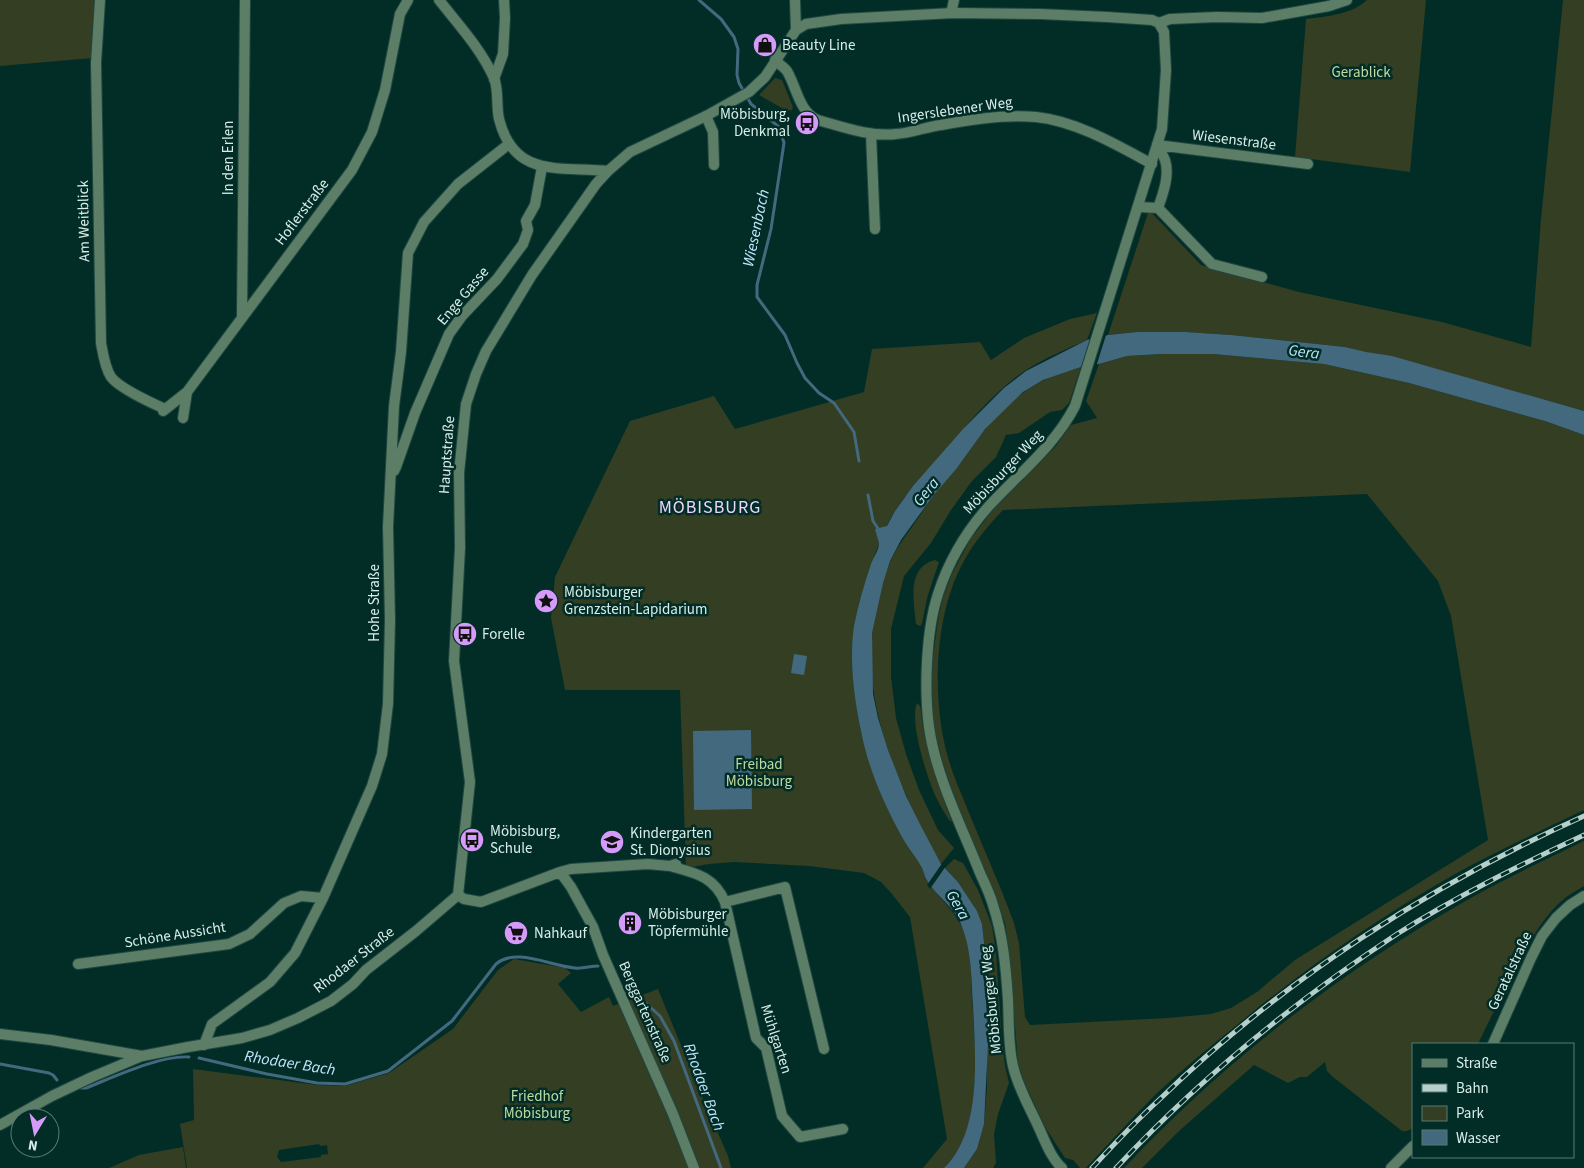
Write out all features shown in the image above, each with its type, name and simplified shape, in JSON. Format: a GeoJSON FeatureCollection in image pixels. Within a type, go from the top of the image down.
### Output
{"type":"FeatureCollection","features":[{"type":"Feature","properties":{"kind":"street","name":"Am Weitblick"},"geometry":{"type":"LineString","coordinates":[[100,0],[96,63],[101,343],[107,368],[117,383],[164,410]]}},
{"type":"Feature","properties":{"kind":"street","name":"In den Erlen"},"geometry":{"type":"LineString","coordinates":[[242,316],[245,0]]}},
{"type":"Feature","properties":{"kind":"street","name":"Hoflerstraße"},"geometry":{"type":"LineString","coordinates":[[164,410],[187,392],[352,170],[372,132],[385,90],[400,14],[408,0]]}},
{"type":"Feature","properties":{"kind":"street"},"geometry":{"type":"LineString","coordinates":[[439,0],[473,44],[494,79],[499,119],[509,144],[522,158],[542,167],[608,171]]}},
{"type":"Feature","properties":{"kind":"street"},"geometry":{"type":"LineString","coordinates":[[494,79],[503,54],[504,0]]}},
{"type":"Feature","properties":{"kind":"street"},"geometry":{"type":"LineString","coordinates":[[795,0],[796,30],[806,24],[833,20],[953,14],[1032,14],[1107,17],[1152,20],[1159,23],[1170,19],[1262,18],[1329,6],[1347,0]]}},
{"type":"Feature","properties":{"kind":"street"},"geometry":{"type":"LineString","coordinates":[[953,14],[954,0]]}},
{"type":"Feature","properties":{"kind":"street","name":"Möbisburger Weg"},"geometry":{"type":"LineString","coordinates":[[1058,1167],[1018,1083],[1010,1040],[1005,959],[993,904],[946,790],[937,762],[929,729],[926,693],[933,619],[938,595],[954,559],[966,537],[988,508],[1052,442],[1067,422],[1075,406],[1162,129],[1166,70],[1164,32],[1159,23]]}},
{"type":"Feature","properties":{"kind":"street","name":"Hauptstraße"},"geometry":{"type":"LineString","coordinates":[[458,895],[470,782],[454,661],[460,548],[459,473],[466,404],[476,374],[486,351],[532,275],[596,184],[608,171],[630,152],[740,99],[750,92],[765,77],[796,30]]}},
{"type":"Feature","properties":{"kind":"street","name":"Ingerslebener Weg"},"geometry":{"type":"LineString","coordinates":[[775,60],[786,70],[805,111],[811,117],[818,120],[872,134],[897,134],[989,118],[1035,117],[1052,119],[1073,125],[1123,148],[1152,164]]}},
{"type":"Feature","properties":{"kind":"street"},"geometry":{"type":"LineString","coordinates":[[706,116],[713,132],[714,165]]}},
{"type":"Feature","properties":{"kind":"street"},"geometry":{"type":"LineString","coordinates":[[872,134],[875,229]]}},
{"type":"Feature","properties":{"kind":"street","name":"Hohe Straße"},"geometry":{"type":"LineString","coordinates":[[204,1045],[212,1024],[270,982],[295,953],[323,898],[372,786],[382,754],[388,694],[390,601],[388,527],[394,406],[401,352],[408,253],[424,222],[458,184],[509,144]]}},
{"type":"Feature","properties":{"kind":"street"},"geometry":{"type":"LineString","coordinates":[[1157,145],[1166,161],[1166,182],[1158,208]]}},
{"type":"Feature","properties":{"kind":"street","name":"Wiesenstraße"},"geometry":{"type":"LineString","coordinates":[[1157,145],[1308,164]]}},
{"type":"Feature","properties":{"kind":"street","name":"Enge Gasse"},"geometry":{"type":"LineString","coordinates":[[391,475],[396,467],[415,413],[449,334],[462,316],[497,280],[523,244],[528,230],[526,222],[534,205],[542,167]]}},
{"type":"Feature","properties":{"kind":"street"},"geometry":{"type":"LineString","coordinates":[[1138,207],[1158,208],[1212,264],[1262,277]]}},
{"type":"Feature","properties":{"kind":"street"},"geometry":{"type":"LineString","coordinates":[[183,418],[187,392]]}},
{"type":"Feature","properties":{"kind":"street","name":"Mühlgarten"},"geometry":{"type":"LineString","coordinates":[[458,895],[464,899],[481,902],[560,872],[580,868],[648,864],[675,865],[711,881],[721,893],[725,902],[756,1038],[766,1048],[782,1116],[800,1137],[843,1129]]}},
{"type":"Feature","properties":{"kind":"street","name":"Berggartenstraße"},"geometry":{"type":"LineString","coordinates":[[560,872],[571,887],[593,927],[603,955],[673,1114],[694,1168]]}},
{"type":"Feature","properties":{"kind":"street"},"geometry":{"type":"LineString","coordinates":[[725,902],[785,887],[824,1049]]}},
{"type":"Feature","properties":{"kind":"street","name":"Rhodaer Straße"},"geometry":{"type":"LineString","coordinates":[[0,1125],[52,1096],[142,1056],[242,1038],[270,1030],[298,1018],[331,1001],[458,895]]}},
{"type":"Feature","properties":{"kind":"street","name":"Schöne Aussicht"},"geometry":{"type":"LineString","coordinates":[[78,964],[229,944],[250,934],[284,903],[301,896],[323,898]]}},
{"type":"Feature","properties":{"kind":"street","name":"Geratalstraße"},"geometry":{"type":"LineString","coordinates":[[1493,1043],[1542,936],[1556,918],[1570,905],[1584,896]]}},
{"type":"Feature","properties":{"kind":"street","name":"Rhodaer Straße"},"geometry":{"type":"LineString","coordinates":[[0,1034],[51,1040],[142,1056]]}},
{"type":"Feature","properties":{"kind":"street"},"geometry":{"type":"LineString","coordinates":[[1391,1168],[1412,1147]]}},
{"type":"Feature","properties":{"kind":"green space"},"geometry":{"type":"Polygon","coordinates":[[[0,0],[96,0],[93,58],[0,66],[0,0]]]}},
{"type":"Feature","properties":{"kind":"green space","name":"Gerablick"},"geometry":{"type":"Polygon","coordinates":[[[1367,0],[1426,0],[1410,172],[1295,157],[1306,19],[1346,12],[1367,0]]]}},
{"type":"Feature","properties":{"kind":"green space"},"geometry":{"type":"Polygon","coordinates":[[[1563,0],[1584,0],[1584,411],[1345,347],[1186,332],[1137,332],[1108,335],[1149,210],[1201,265],[1299,292],[1442,322],[1531,347],[1541,219],[1563,0]]]}},
{"type":"Feature","properties":{"kind":"green space"},"geometry":{"type":"Polygon","coordinates":[[[775,78],[782,80],[793,107],[792,110],[787,111],[759,95],[775,78]]]}},
{"type":"Feature","properties":{"kind":"green space","name":"Freibad Möbisburg"},"geometry":{"type":"Polygon","coordinates":[[[1097,313],[1087,340],[1056,354],[1014,378],[970,421],[905,496],[891,518],[881,539],[861,596],[856,617],[853,663],[856,704],[864,744],[876,781],[885,803],[921,866],[926,879],[961,926],[965,934],[970,957],[975,1040],[972,1110],[966,1132],[957,1152],[944,1168],[923,1168],[947,1139],[910,917],[881,882],[864,873],[809,866],[734,862],[686,868],[680,690],[565,690],[551,618],[555,577],[630,421],[714,396],[735,429],[864,392],[872,349],[980,342],[991,360],[1024,338],[1070,319],[1097,313]]]}},
{"type":"Feature","properties":{"kind":"green space"},"geometry":{"type":"Polygon","coordinates":[[[1213,354],[1324,364],[1409,383],[1545,421],[1584,435],[1584,810],[1455,874],[1370,926],[1316,964],[1263,1004],[1186,1067],[1129,1121],[1086,1168],[1080,1168],[1073,1160],[1065,1158],[1045,1127],[1025,1084],[1018,1063],[1005,923],[951,788],[942,760],[934,728],[931,693],[933,657],[943,597],[952,574],[970,540],[992,511],[1056,446],[1071,425],[1097,418],[1086,401],[1099,364],[1127,356],[1213,354]],[[1367,494],[1003,510],[997,516],[972,547],[954,583],[946,607],[941,634],[938,661],[938,689],[944,741],[952,769],[1014,923],[1019,943],[1025,1017],[1030,1025],[1168,1018],[1211,1014],[1231,1008],[1257,992],[1295,960],[1488,840],[1451,616],[1438,581],[1367,494]]]}},
{"type":"Feature","properties":{"kind":"green space"},"geometry":{"type":"Polygon","coordinates":[[[1081,367],[1069,403],[1062,410],[1050,412],[1019,433],[1006,435],[996,457],[972,481],[951,510],[931,543],[904,576],[891,629],[891,677],[896,718],[919,790],[938,830],[954,848],[941,864],[905,792],[890,755],[879,718],[872,680],[871,641],[877,602],[890,562],[899,546],[933,496],[959,465],[984,430],[1018,396],[1034,385],[1081,367]]]}},
{"type":"Feature","properties":{"kind":"green space"},"geometry":{"type":"Polygon","coordinates":[[[935,560],[939,562],[920,626],[916,624],[913,596],[916,578],[926,564],[935,560]]]}},
{"type":"Feature","properties":{"kind":"green space"},"geometry":{"type":"Polygon","coordinates":[[[917,703],[920,706],[924,733],[933,767],[952,822],[937,798],[924,763],[915,722],[917,703]]]}},
{"type":"Feature","properties":{"kind":"green space"},"geometry":{"type":"Polygon","coordinates":[[[1584,841],[1584,886],[1567,896],[1554,908],[1537,930],[1507,994],[1503,992],[1478,1043],[1412,1043],[1411,1129],[1402,1131],[1333,1077],[1327,1071],[1325,1062],[1307,1077],[1300,1077],[1288,1083],[1254,1065],[1179,1131],[1142,1168],[1124,1168],[1202,1091],[1286,1020],[1376,956],[1469,899],[1511,876],[1584,841]]]}},
{"type":"Feature","properties":{"kind":"green space"},"geometry":{"type":"Polygon","coordinates":[[[954,859],[963,863],[978,890],[992,926],[996,953],[1002,1040],[1009,1083],[998,1114],[994,1134],[996,1163],[993,1168],[964,1168],[977,1149],[984,1124],[987,1087],[987,986],[982,924],[977,911],[958,882],[945,868],[954,859]]]}},
{"type":"Feature","properties":{"kind":"green space","name":"Friedhof Möbisburg"},"geometry":{"type":"Polygon","coordinates":[[[514,959],[565,968],[571,973],[558,984],[581,1012],[609,997],[613,1006],[658,989],[728,1156],[731,1168],[187,1168],[180,1124],[194,1120],[193,1069],[317,1085],[345,1086],[389,1073],[453,1029],[498,970],[514,959]],[[319,1144],[279,1150],[277,1157],[281,1162],[321,1157],[321,1155],[328,1154],[327,1145],[320,1146],[319,1144]]]}},
{"type":"Feature","properties":{"kind":"green space"},"geometry":{"type":"Polygon","coordinates":[[[183,1147],[186,1168],[109,1168],[139,1155],[183,1147]]]}},
{"type":"Feature","properties":{"kind":"water","name":"Gera"},"geometry":{"type":"Polygon","coordinates":[[[1137,332],[1186,332],[1231,335],[1345,347],[1392,356],[1584,411],[1584,435],[1545,421],[1409,383],[1324,364],[1213,354],[1127,356],[1081,367],[1043,380],[1023,392],[985,429],[901,540],[890,561],[883,583],[872,633],[873,694],[888,750],[906,796],[941,864],[958,882],[977,911],[982,924],[988,1045],[984,1124],[977,1149],[964,1168],[944,1168],[957,1152],[965,1134],[971,1113],[974,1091],[975,1046],[970,962],[959,920],[928,882],[922,868],[902,837],[877,786],[858,718],[852,665],[854,626],[861,595],[879,546],[875,529],[887,526],[913,486],[963,429],[1004,388],[1026,371],[1087,340],[1108,335],[1137,332]]]}},
{"type":"Feature","properties":{"kind":"water"},"geometry":{"type":"Polygon","coordinates":[[[794,654],[807,656],[804,675],[791,673],[794,654]]]}},
{"type":"Feature","properties":{"kind":"water"},"geometry":{"type":"Polygon","coordinates":[[[751,730],[752,809],[694,810],[693,731],[751,730]]]}},
{"type":"Feature","properties":{"kind":"pier"},"geometry":{"type":"Polygon","coordinates":[[[1107,332],[1096,367],[1080,370],[1091,336],[1107,332]]]}},
{"type":"Feature","properties":{"kind":"pier"},"geometry":{"type":"Polygon","coordinates":[[[943,862],[946,866],[930,889],[927,885],[943,862]]]}},
{"type":"Feature","properties":{"kind":"waterway","name":"Wiesenbach"},"geometry":{"type":"LineString","coordinates":[[699,0],[721,19],[734,37],[738,49],[737,75],[739,83],[751,104],[779,127],[784,143],[771,229],[757,285],[757,297],[785,335],[805,378],[819,393],[834,403],[854,432],[859,461]]}},
{"type":"Feature","properties":{"kind":"waterway","name":"Wiesenbach"},"geometry":{"type":"LineString","coordinates":[[868,495],[873,521],[879,530]]}},
{"type":"Feature","properties":{"kind":"waterway","name":"Rhodaer Bach"},"geometry":{"type":"LineString","coordinates":[[199,1058],[267,1074],[317,1083],[345,1084],[388,1071],[452,1021],[496,964],[504,959],[523,957],[565,967],[578,968],[598,966]]}},
{"type":"Feature","properties":{"kind":"waterway","name":"Rhodaer Bach"},"geometry":{"type":"LineString","coordinates":[[638,996],[660,1016],[674,1041],[721,1168]]}},
{"type":"Feature","properties":{"kind":"waterway","name":"Rhodaer Bach"},"geometry":{"type":"LineString","coordinates":[[81,1088],[86,1088],[151,1063],[177,1057],[189,1057]]}},
{"type":"Feature","properties":{"kind":"waterway","name":"Rhodaer Bach"},"geometry":{"type":"LineString","coordinates":[[0,1064],[49,1073],[57,1080]]}},
{"type":"Feature","properties":{"kind":"railway"},"geometry":{"type":"LineString","coordinates":[[1092,1168],[1143,1115],[1208,1055],[1308,975],[1415,904],[1527,843],[1584,816]]}},
{"type":"Feature","properties":{"kind":"railway"},"geometry":{"type":"LineString","coordinates":[[1116,1168],[1214,1073],[1322,986],[1420,920],[1513,869],[1584,835]]}},
{"type":"Feature","properties":{"kind":"place","name":"Beauty Line"},"geometry":{"type":"Point","coordinates":[765,45]}},
{"type":"Feature","properties":{"kind":"place","name":"Möbisburg, Denkmal"},"geometry":{"type":"Point","coordinates":[807,123]}},
{"type":"Feature","properties":{"kind":"place","name":"Möbisburger Grenzstein-Lapidarium"},"geometry":{"type":"Point","coordinates":[546,601]}},
{"type":"Feature","properties":{"kind":"place","name":"Forelle"},"geometry":{"type":"Point","coordinates":[465,634]}},
{"type":"Feature","properties":{"kind":"place","name":"Möbisburg, Schule"},"geometry":{"type":"Point","coordinates":[472,840]}},
{"type":"Feature","properties":{"kind":"place","name":"Kindergarten St. Dionysius"},"geometry":{"type":"Point","coordinates":[612,842]}},
{"type":"Feature","properties":{"kind":"place","name":"Möbisburger Töpfermühle"},"geometry":{"type":"Point","coordinates":[630,923]}},
{"type":"Feature","properties":{"kind":"place","name":"Nahkauf"},"geometry":{"type":"Point","coordinates":[516,933]}},
{"type":"Feature","properties":{"kind":"district","name":"MÖBISBURG"},"geometry":{"type":"Point","coordinates":[710,507]}}]}
